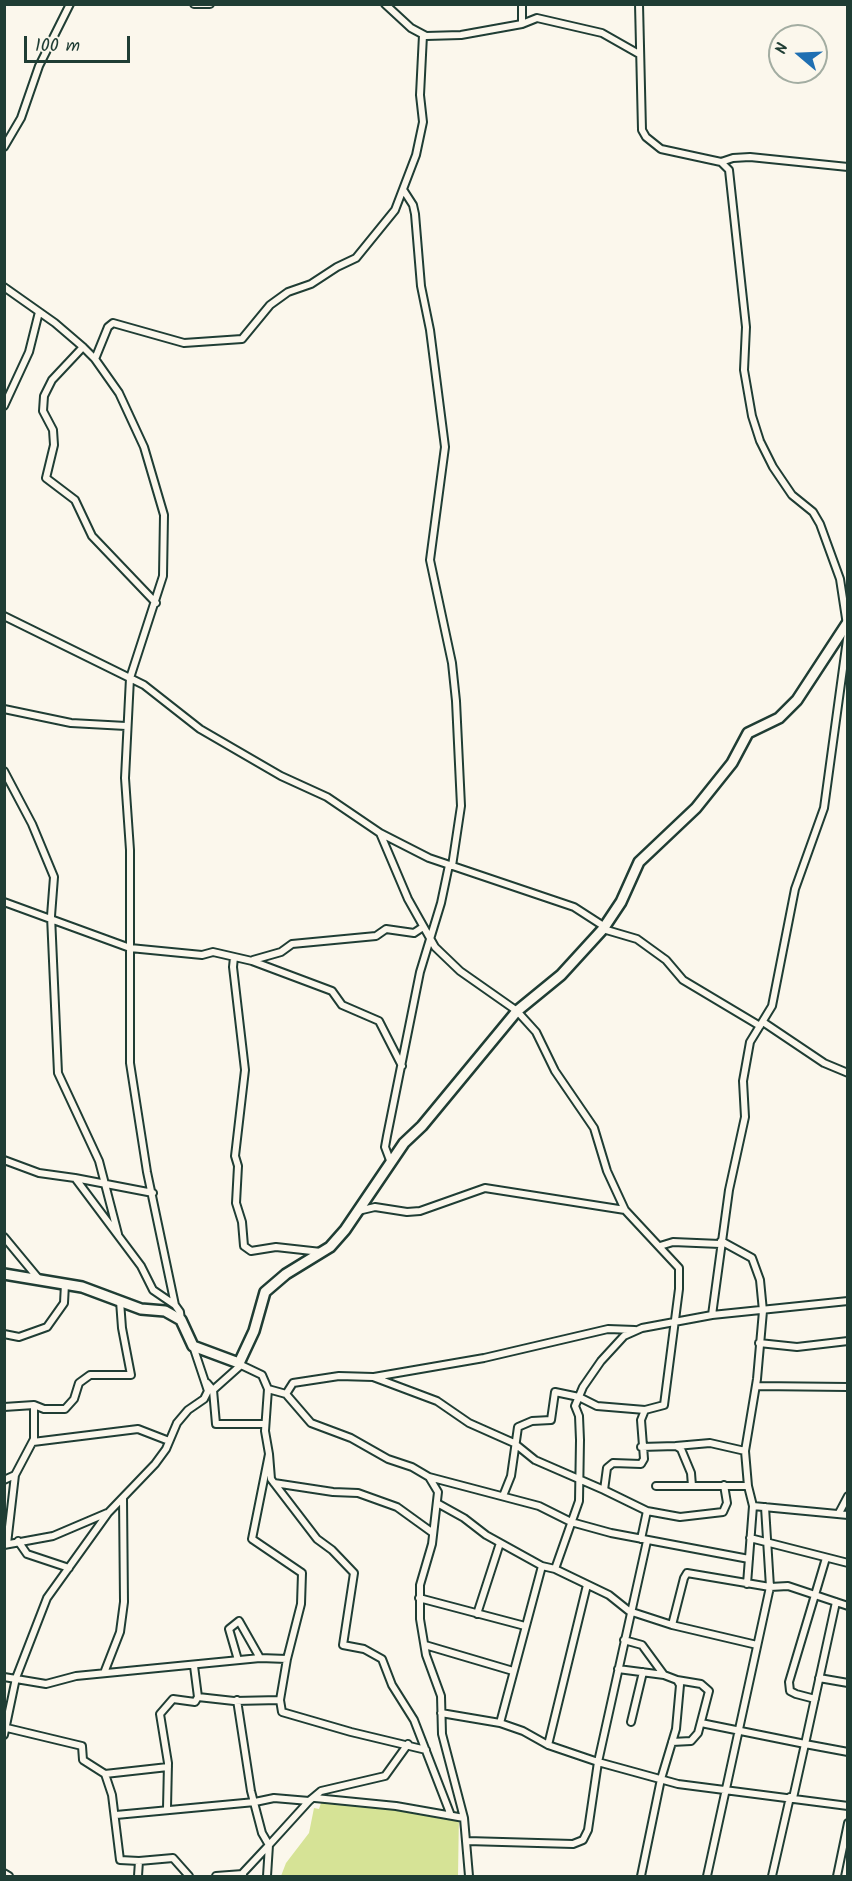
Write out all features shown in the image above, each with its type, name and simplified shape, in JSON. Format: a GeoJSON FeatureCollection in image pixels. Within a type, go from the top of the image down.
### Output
{"type":"FeatureCollection","features":[{"type":"Feature","properties":{"kind":"street"},"geometry":{"type":"LineString","coordinates":[[4,147],[21,118],[39,66],[70,4]]}},
{"type":"Feature","properties":{"kind":"street"},"geometry":{"type":"LineString","coordinates":[[194,4],[210,4]]}},
{"type":"Feature","properties":{"kind":"street"},"geometry":{"type":"LineString","coordinates":[[385,4],[423,35],[461,35],[522,24],[537,18],[593,30],[639,54]]}},
{"type":"Feature","properties":{"kind":"street"},"geometry":{"type":"LineString","coordinates":[[522,4],[522,24]]}},
{"type":"Feature","properties":{"kind":"street"},"geometry":{"type":"LineString","coordinates":[[639,4],[640,121],[646,137],[662,149],[721,162],[733,158],[750,157],[848,167]]}},
{"type":"Feature","properties":{"kind":"street"},"geometry":{"type":"LineString","coordinates":[[95,359],[108,327],[113,323],[184,343],[242,339],[270,305],[288,292],[311,284],[337,267],[357,258],[395,210],[404,191],[423,122],[420,95],[423,35]]}},
{"type":"Feature","properties":{"kind":"street"},"geometry":{"type":"LineString","coordinates":[[712,1315],[720,1243],[745,1118],[743,1081],[750,1042],[772,1006],[778,986],[795,889],[826,796],[847,625],[840,579],[820,524],[813,512],[792,495],[773,467],[759,441],[752,416],[744,370],[746,327],[731,178],[729,170],[721,162]]}},
{"type":"Feature","properties":{"kind":"street"},"geometry":{"type":"LineString","coordinates":[[391,1164],[385,1147],[429,938],[451,866],[461,806],[452,663],[430,561],[445,447],[430,330],[420,274],[416,214],[414,205],[404,191]]}},
{"type":"Feature","properties":{"kind":"street"},"geometry":{"type":"LineString","coordinates":[[4,287],[39,312],[95,359],[119,393],[144,447],[162,506],[165,557],[156,603],[130,678],[124,778],[130,850],[131,1072],[175,1305]]}},
{"type":"Feature","properties":{"kind":"street"},"geometry":{"type":"LineString","coordinates":[[4,406],[29,352],[39,312]]}},
{"type":"Feature","properties":{"kind":"street"},"geometry":{"type":"LineString","coordinates":[[83,347],[52,380],[44,396],[43,411],[53,430],[54,445],[46,478],[75,500],[92,536],[156,603]]}},
{"type":"Feature","properties":{"kind":"street"},"geometry":{"type":"LineString","coordinates":[[4,616],[154,691],[208,734],[281,776],[327,797],[380,833],[429,858],[574,907],[604,928],[637,939],[666,960],[683,980],[824,1062],[848,1073]]}},
{"type":"Feature","properties":{"kind":"street"},"geometry":{"type":"LineString","coordinates":[[213,1390],[241,1363],[252,1338],[265,1292],[286,1274],[321,1252],[345,1230],[404,1143],[422,1126],[517,1011],[561,975],[604,928],[621,902],[639,862],[704,799],[732,763],[748,733],[779,718],[797,700],[847,625]]}},
{"type":"Feature","properties":{"kind":"street"},"geometry":{"type":"LineString","coordinates":[[4,709],[71,723],[126,726]]}},
{"type":"Feature","properties":{"kind":"street"},"geometry":{"type":"LineString","coordinates":[[4,771],[32,824],[54,877],[52,921],[59,1080],[81,1118],[106,1183],[118,1234]]}},
{"type":"Feature","properties":{"kind":"street"},"geometry":{"type":"LineString","coordinates":[[380,833],[429,938],[447,960],[517,1011],[536,1032],[555,1071],[594,1128],[607,1171],[626,1210],[679,1268],[675,1324],[664,1405],[645,1410],[597,1406],[579,1396],[555,1392],[550,1420],[532,1421],[518,1427],[511,1476],[503,1496]]}},
{"type":"Feature","properties":{"kind":"street"},"geometry":{"type":"LineString","coordinates":[[4,902],[130,948],[202,955],[213,952],[252,961],[332,991],[342,1005],[379,1021],[402,1066]]}},
{"type":"Feature","properties":{"kind":"street"},"geometry":{"type":"LineString","coordinates":[[252,961],[281,952],[292,944],[339,942],[376,936],[386,929],[414,933],[423,927]]}},
{"type":"Feature","properties":{"kind":"street"},"geometry":{"type":"LineString","coordinates":[[234,957],[232,967],[245,1070],[235,1156],[238,1166],[236,1203],[242,1222],[244,1246],[251,1251],[276,1247],[321,1252]]}},
{"type":"Feature","properties":{"kind":"street"},"geometry":{"type":"LineString","coordinates":[[4,1160],[39,1173],[153,1193]]}},
{"type":"Feature","properties":{"kind":"street"},"geometry":{"type":"LineString","coordinates":[[4,1735],[16,1678],[44,1604],[108,1513],[155,1464],[177,1423],[188,1410],[204,1399],[208,1391],[207,1382],[181,1320],[180,1312],[175,1305],[153,1290],[141,1266],[75,1178]]}},
{"type":"Feature","properties":{"kind":"street"},"geometry":{"type":"LineString","coordinates":[[358,1211],[375,1207],[407,1212],[420,1211],[486,1188],[626,1210]]}},
{"type":"Feature","properties":{"kind":"street"},"geometry":{"type":"LineString","coordinates":[[4,1238],[38,1278]]}},
{"type":"Feature","properties":{"kind":"street"},"geometry":{"type":"LineString","coordinates":[[660,1246],[673,1242],[720,1243],[752,1258],[760,1280],[763,1311],[756,1386],[745,1451],[748,1486],[753,1506],[747,1584]]}},
{"type":"Feature","properties":{"kind":"street"},"geometry":{"type":"LineString","coordinates":[[4,1274],[65,1284],[120,1300],[141,1310],[165,1311],[181,1320]]}},
{"type":"Feature","properties":{"kind":"street"},"geometry":{"type":"LineString","coordinates":[[4,1334],[19,1337],[47,1327],[64,1304],[65,1284]]}},
{"type":"Feature","properties":{"kind":"street"},"geometry":{"type":"LineString","coordinates":[[4,1407],[34,1405],[44,1409],[65,1409],[74,1399],[79,1383],[90,1375],[131,1375],[122,1328],[120,1300]]}},
{"type":"Feature","properties":{"kind":"street"},"geometry":{"type":"LineString","coordinates":[[286,1394],[293,1383],[339,1376],[373,1377],[484,1358],[608,1329],[637,1330],[712,1315],[848,1301]]}},
{"type":"Feature","properties":{"kind":"street"},"geometry":{"type":"LineString","coordinates":[[555,1569],[579,1501],[579,1416],[575,1406],[579,1396],[610,1350],[624,1336],[637,1330]]}},
{"type":"Feature","properties":{"kind":"street"},"geometry":{"type":"LineString","coordinates":[[759,1343],[797,1347],[848,1341]]}},
{"type":"Feature","properties":{"kind":"street"},"geometry":{"type":"LineString","coordinates":[[193,1346],[241,1363],[262,1375],[268,1389],[266,1424],[271,1479],[317,1539],[332,1550],[354,1573],[343,1645],[364,1649],[382,1659],[392,1685],[414,1720],[450,1813]]}},
{"type":"Feature","properties":{"kind":"street"},"geometry":{"type":"LineString","coordinates":[[373,1377],[437,1401],[469,1423],[514,1443],[535,1460],[579,1478],[647,1511],[680,1517],[723,1512],[726,1503],[724,1485]]}},
{"type":"Feature","properties":{"kind":"street"},"geometry":{"type":"LineString","coordinates":[[207,1382],[213,1390],[216,1424],[266,1424]]}},
{"type":"Feature","properties":{"kind":"street"},"geometry":{"type":"LineString","coordinates":[[756,1386],[848,1386]]}},
{"type":"Feature","properties":{"kind":"street"},"geometry":{"type":"LineString","coordinates":[[268,1389],[286,1394],[311,1423],[351,1438],[372,1452],[429,1477],[539,1506],[571,1522],[644,1540],[749,1559]]}},
{"type":"Feature","properties":{"kind":"street"},"geometry":{"type":"LineString","coordinates":[[34,1405],[33,1442],[15,1475],[6,1545],[54,1536],[108,1513]]}},
{"type":"Feature","properties":{"kind":"street"},"geometry":{"type":"LineString","coordinates":[[604,1490],[607,1468],[613,1463],[641,1464],[644,1459],[641,1420],[645,1410]]}},
{"type":"Feature","properties":{"kind":"street"},"geometry":{"type":"LineString","coordinates":[[33,1442],[138,1430],[169,1441]]}},
{"type":"Feature","properties":{"kind":"street"},"geometry":{"type":"LineString","coordinates":[[642,1447],[710,1443],[745,1451]]}},
{"type":"Feature","properties":{"kind":"street"},"geometry":{"type":"LineString","coordinates":[[675,1446],[681,1449],[687,1460],[692,1486]]}},
{"type":"Feature","properties":{"kind":"street"},"geometry":{"type":"LineString","coordinates":[[269,1454],[252,1539],[302,1573],[301,1604],[287,1659],[280,1700],[282,1712],[426,1750]]}},
{"type":"Feature","properties":{"kind":"street"},"geometry":{"type":"LineString","coordinates":[[4,1480],[15,1475]]}},
{"type":"Feature","properties":{"kind":"street"},"geometry":{"type":"LineString","coordinates":[[429,1477],[438,1492],[433,1533],[422,1574],[419,1598],[425,1645],[441,1696],[442,1734],[464,1818],[469,1876]]}},
{"type":"Feature","properties":{"kind":"street"},"geometry":{"type":"LineString","coordinates":[[274,1483],[333,1492],[358,1493],[397,1507],[433,1533]]}},
{"type":"Feature","properties":{"kind":"street"},"geometry":{"type":"LineString","coordinates":[[656,1486],[748,1486]]}},
{"type":"Feature","properties":{"kind":"street"},"geometry":{"type":"LineString","coordinates":[[839,1513],[848,1496]]}},
{"type":"Feature","properties":{"kind":"street"},"geometry":{"type":"LineString","coordinates":[[104,1673],[120,1632],[123,1602],[123,1498]]}},
{"type":"Feature","properties":{"kind":"street"},"geometry":{"type":"LineString","coordinates":[[437,1503],[500,1543],[542,1566],[555,1569],[609,1595],[630,1611],[672,1626],[757,1645]]}},
{"type":"Feature","properties":{"kind":"street"},"geometry":{"type":"LineString","coordinates":[[753,1506],[848,1515]]}},
{"type":"Feature","properties":{"kind":"street"},"geometry":{"type":"LineString","coordinates":[[707,1876],[770,1587],[765,1507]]}},
{"type":"Feature","properties":{"kind":"street"},"geometry":{"type":"LineString","coordinates":[[467,1841],[573,1844],[583,1840],[588,1830],[598,1762],[644,1540],[647,1511]]}},
{"type":"Feature","properties":{"kind":"street"},"geometry":{"type":"LineString","coordinates":[[750,1538],[848,1563]]}},
{"type":"Feature","properties":{"kind":"street"},"geometry":{"type":"LineString","coordinates":[[18,1541],[27,1554],[69,1568]]}},
{"type":"Feature","properties":{"kind":"street"},"geometry":{"type":"LineString","coordinates":[[477,1614],[500,1543]]}},
{"type":"Feature","properties":{"kind":"street"},"geometry":{"type":"LineString","coordinates":[[815,1699],[790,1691],[789,1682],[826,1558]]}},
{"type":"Feature","properties":{"kind":"street"},"geometry":{"type":"LineString","coordinates":[[500,1723],[542,1566]]}},
{"type":"Feature","properties":{"kind":"street"},"geometry":{"type":"LineString","coordinates":[[672,1626],[687,1573],[770,1587],[788,1586],[848,1606]]}},
{"type":"Feature","properties":{"kind":"street"},"geometry":{"type":"LineString","coordinates":[[548,1745],[587,1585]]}},
{"type":"Feature","properties":{"kind":"street"},"geometry":{"type":"LineString","coordinates":[[419,1598],[525,1626]]}},
{"type":"Feature","properties":{"kind":"street"},"geometry":{"type":"LineString","coordinates":[[772,1876],[805,1744],[836,1602]]}},
{"type":"Feature","properties":{"kind":"street"},"geometry":{"type":"LineString","coordinates":[[238,1660],[229,1629],[239,1621],[260,1658]]}},
{"type":"Feature","properties":{"kind":"street"},"geometry":{"type":"LineString","coordinates":[[624,1640],[642,1645],[664,1676]]}},
{"type":"Feature","properties":{"kind":"street"},"geometry":{"type":"LineString","coordinates":[[425,1645],[513,1671]]}},
{"type":"Feature","properties":{"kind":"street"},"geometry":{"type":"LineString","coordinates":[[4,1677],[46,1684],[104,1673],[260,1658],[287,1659]]}},
{"type":"Feature","properties":{"kind":"street"},"geometry":{"type":"LineString","coordinates":[[194,1666],[198,1697]]}},
{"type":"Feature","properties":{"kind":"street"},"geometry":{"type":"LineString","coordinates":[[618,1669],[700,1684],[709,1691],[698,1733],[691,1741],[672,1742]]}},
{"type":"Feature","properties":{"kind":"street"},"geometry":{"type":"LineString","coordinates":[[631,1722],[643,1672]]}},
{"type":"Feature","properties":{"kind":"street"},"geometry":{"type":"LineString","coordinates":[[819,1678],[848,1683]]}},
{"type":"Feature","properties":{"kind":"street"},"geometry":{"type":"LineString","coordinates":[[641,1876],[661,1779],[672,1742],[680,1685],[678,1680]]}},
{"type":"Feature","properties":{"kind":"street"},"geometry":{"type":"LineString","coordinates":[[167,1808],[168,1767],[160,1714],[173,1699],[195,1701],[198,1697],[280,1700]]}},
{"type":"Feature","properties":{"kind":"street"},"geometry":{"type":"LineString","coordinates":[[237,1700],[255,1802],[262,1833],[269,1845],[267,1876]]}},
{"type":"Feature","properties":{"kind":"street"},"geometry":{"type":"LineString","coordinates":[[441,1713],[500,1723],[523,1731],[548,1745],[598,1762],[661,1779],[848,1806]]}},
{"type":"Feature","properties":{"kind":"street"},"geometry":{"type":"LineString","coordinates":[[701,1723],[739,1733],[848,1752]]}},
{"type":"Feature","properties":{"kind":"street"},"geometry":{"type":"LineString","coordinates":[[7,1728],[82,1746],[83,1760],[105,1774],[168,1767]]}},
{"type":"Feature","properties":{"kind":"street"},"geometry":{"type":"LineString","coordinates":[[216,1876],[243,1876],[269,1845],[321,1791],[385,1776],[408,1744]]}},
{"type":"Feature","properties":{"kind":"street"},"geometry":{"type":"LineString","coordinates":[[105,1774],[116,1815],[120,1860],[173,1858],[189,1876]]}},
{"type":"Feature","properties":{"kind":"street"},"geometry":{"type":"LineString","coordinates":[[116,1815],[167,1808],[255,1802],[274,1798],[312,1799],[450,1813],[464,1818]]}},
{"type":"Feature","properties":{"kind":"street"},"geometry":{"type":"LineString","coordinates":[[837,1876],[848,1823]]}},
{"type":"Feature","properties":{"kind":"street"},"geometry":{"type":"LineString","coordinates":[[138,1876],[139,1861]]}},
{"type":"Feature","properties":{"kind":"street"},"geometry":{"type":"LineString","coordinates":[[4,1873],[9,1876]]}},
{"type":"Feature","properties":{"kind":"green space"},"geometry":{"type":"Polygon","coordinates":[[[324,1794],[459,1812],[458,1876],[281,1876],[286,1863],[309,1833],[314,1808],[319,1809],[324,1794]]]}}]}
